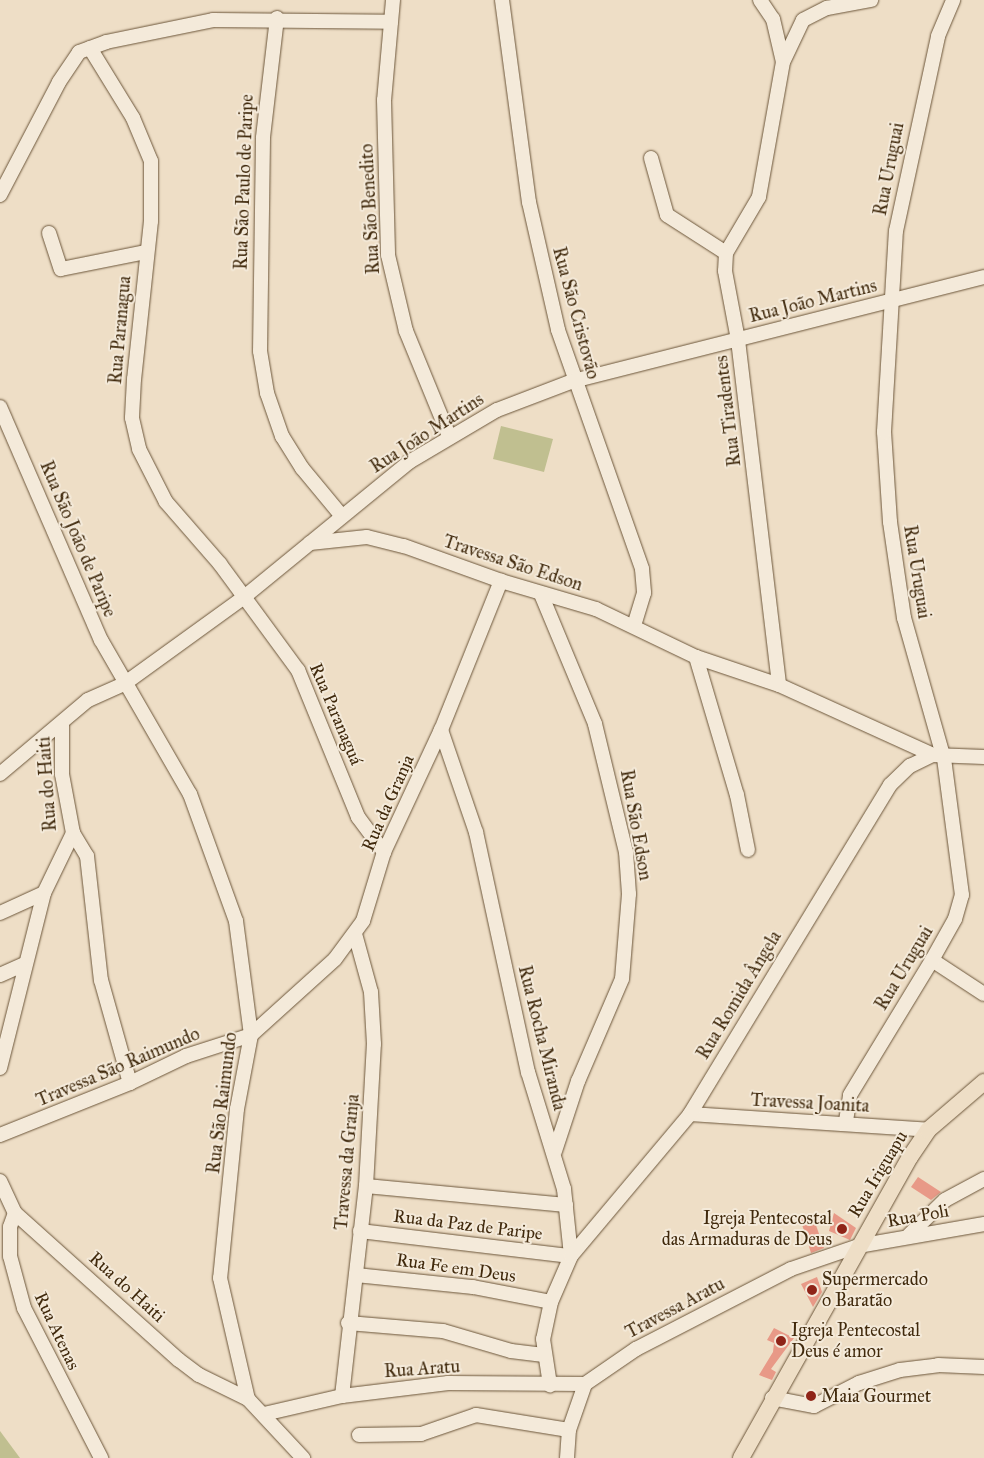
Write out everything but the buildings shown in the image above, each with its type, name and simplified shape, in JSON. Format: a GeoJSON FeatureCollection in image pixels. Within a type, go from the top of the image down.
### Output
{"type":"FeatureCollection","features":[{"type":"Feature","properties":{"kind":"main road","name":"Rua Iriguapu"},"geometry":{"type":"LineString","coordinates":[[741,1458],[772,1398],[858,1246],[928,1130],[957,1102],[984,1082]]}},
{"type":"Feature","properties":{"kind":"street","name":"Rua São Benedito"},"geometry":{"type":"LineString","coordinates":[[393,0],[384,100],[388,255],[406,331],[449,436]]}},
{"type":"Feature","properties":{"kind":"street","name":"Rua São Cristovão"},"geometry":{"type":"LineString","coordinates":[[502,0],[529,202],[573,381],[642,569],[644,593],[634,625]]}},
{"type":"Feature","properties":{"kind":"street"},"geometry":{"type":"LineString","coordinates":[[760,0],[773,19],[783,62]]}},
{"type":"Feature","properties":{"kind":"street"},"geometry":{"type":"LineString","coordinates":[[651,158],[667,215],[726,253],[759,197],[783,62],[803,20],[827,8],[871,0]]}},
{"type":"Feature","properties":{"kind":"street","name":"Rua Uruguai"},"geometry":{"type":"LineString","coordinates":[[846,1121],[850,1095],[955,919],[962,895],[939,757],[904,618],[890,522],[884,432],[890,301],[896,231],[915,134],[938,36],[952,0]]}},
{"type":"Feature","properties":{"kind":"street"},"geometry":{"type":"LineString","coordinates":[[0,194],[70,62],[90,48],[178,25],[277,18],[390,22]]}},
{"type":"Feature","properties":{"kind":"street","name":"Rua São Paulo de Paripe"},"geometry":{"type":"LineString","coordinates":[[277,18],[263,138],[260,351],[267,394],[282,436],[302,468],[341,515]]}},
{"type":"Feature","properties":{"kind":"street","name":"Rua Paranagua"},"geometry":{"type":"LineString","coordinates":[[90,48],[133,118],[150,161],[152,221],[146,252],[132,418],[139,449],[166,502],[243,598]]}},
{"type":"Feature","properties":{"kind":"street"},"geometry":{"type":"LineString","coordinates":[[49,233],[57,265],[66,269],[146,252]]}},
{"type":"Feature","properties":{"kind":"street","name":"Rua Tiradentes"},"geometry":{"type":"LineString","coordinates":[[726,253],[779,685]]}},
{"type":"Feature","properties":{"kind":"street","name":"Rua João Martins"},"geometry":{"type":"LineString","coordinates":[[0,774],[62,725],[88,700],[124,684],[243,598],[341,515],[449,436],[529,395],[573,381],[984,277]]}},
{"type":"Feature","properties":{"kind":"street","name":"Rua São João de Paripe"},"geometry":{"type":"LineString","coordinates":[[0,407],[124,684]]}},
{"type":"Feature","properties":{"kind":"street","name":"Travessa São Edson"},"geometry":{"type":"LineString","coordinates":[[310,543],[377,538],[634,625],[696,657],[779,685],[939,757]]}},
{"type":"Feature","properties":{"kind":"street","name":"Rua da Granja"},"geometry":{"type":"LineString","coordinates":[[251,1035],[302,993],[355,934],[372,897],[384,852],[441,730],[501,581]]}},
{"type":"Feature","properties":{"kind":"street","name":"Rua São Edson"},"geometry":{"type":"LineString","coordinates":[[541,594],[595,724],[626,852],[629,894],[622,979],[578,1081],[555,1151]]}},
{"type":"Feature","properties":{"kind":"street","name":"Rua Paranaguá"},"geometry":{"type":"LineString","coordinates":[[243,598],[298,670],[358,817],[384,852]]}},
{"type":"Feature","properties":{"kind":"street"},"geometry":{"type":"LineString","coordinates":[[696,657],[737,795],[748,850]]}},
{"type":"Feature","properties":{"kind":"street","name":"Rua São Raimundo"},"geometry":{"type":"LineString","coordinates":[[124,684],[190,794],[214,849],[236,921],[251,1035],[237,1109],[220,1278],[248,1399]]}},
{"type":"Feature","properties":{"kind":"street","name":"Rua do Haiti"},"geometry":{"type":"LineString","coordinates":[[0,1068],[24,964],[44,894],[72,833],[62,774],[62,725]]}},
{"type":"Feature","properties":{"kind":"street","name":"Rua Rocha Miranda"},"geometry":{"type":"LineString","coordinates":[[441,730],[476,832],[528,1072],[555,1151],[566,1205],[571,1256],[551,1302],[544,1355],[550,1385]]}},
{"type":"Feature","properties":{"kind":"street"},"geometry":{"type":"LineString","coordinates":[[939,757],[984,757]]}},
{"type":"Feature","properties":{"kind":"street","name":"Rua Romida Ângela"},"geometry":{"type":"LineString","coordinates":[[571,1256],[690,1114],[890,785],[910,766],[939,757]]}},
{"type":"Feature","properties":{"kind":"street"},"geometry":{"type":"LineString","coordinates":[[72,833],[87,856],[101,980],[130,1083]]}},
{"type":"Feature","properties":{"kind":"street"},"geometry":{"type":"LineString","coordinates":[[0,913],[44,894]]}},
{"type":"Feature","properties":{"kind":"street","name":"Travessa da Granja"},"geometry":{"type":"LineString","coordinates":[[342,1396],[348,1323],[356,1275],[366,1186],[374,1044],[371,992],[355,934]]}},
{"type":"Feature","properties":{"kind":"street"},"geometry":{"type":"LineString","coordinates":[[932,960],[984,994]]}},
{"type":"Feature","properties":{"kind":"street"},"geometry":{"type":"LineString","coordinates":[[0,975],[24,964]]}},
{"type":"Feature","properties":{"kind":"street","name":"Travessa São Raimundo"},"geometry":{"type":"LineString","coordinates":[[0,1135],[130,1083],[186,1056],[251,1035]]}},
{"type":"Feature","properties":{"kind":"street","name":"Travessa Joanita"},"geometry":{"type":"LineString","coordinates":[[690,1114],[846,1121],[928,1130]]}},
{"type":"Feature","properties":{"kind":"street"},"geometry":{"type":"LineString","coordinates":[[909,1235],[945,1200],[984,1179]]}},
{"type":"Feature","properties":{"kind":"street","name":"Rua do Haiti"},"geometry":{"type":"LineString","coordinates":[[0,1181],[9,1211],[179,1360],[199,1375],[248,1399],[303,1458]]}},
{"type":"Feature","properties":{"kind":"street"},"geometry":{"type":"LineString","coordinates":[[366,1186],[566,1205]]}},
{"type":"Feature","properties":{"kind":"street","name":"Rua Atenas"},"geometry":{"type":"LineString","coordinates":[[9,1211],[10,1256],[20,1299],[101,1458]]}},
{"type":"Feature","properties":{"kind":"street","name":"Rua Poli"},"geometry":{"type":"LineString","coordinates":[[858,1246],[909,1235],[984,1224]]}},
{"type":"Feature","properties":{"kind":"street","name":"Rua da Paz de Paripe"},"geometry":{"type":"LineString","coordinates":[[360,1231],[571,1256]]}},
{"type":"Feature","properties":{"kind":"street","name":"Travessa Aratu"},"geometry":{"type":"LineString","coordinates":[[585,1384],[606,1366],[791,1269],[858,1246]]}},
{"type":"Feature","properties":{"kind":"street","name":"Rua Fe em Deus"},"geometry":{"type":"LineString","coordinates":[[356,1275],[473,1287],[551,1302]]}},
{"type":"Feature","properties":{"kind":"street"},"geometry":{"type":"LineString","coordinates":[[348,1323],[443,1331],[511,1351],[544,1355]]}},
{"type":"Feature","properties":{"kind":"street"},"geometry":{"type":"LineString","coordinates":[[772,1398],[814,1406],[859,1383],[900,1370],[938,1365],[984,1367]]}},
{"type":"Feature","properties":{"kind":"street","name":"Rua Aratu"},"geometry":{"type":"LineString","coordinates":[[264,1414],[342,1396],[448,1383],[585,1384]]}},
{"type":"Feature","properties":{"kind":"street"},"geometry":{"type":"LineString","coordinates":[[567,1458],[569,1430],[585,1384]]}},
{"type":"Feature","properties":{"kind":"street"},"geometry":{"type":"LineString","coordinates":[[359,1435],[421,1434],[476,1415],[569,1430]]}},
{"type":"Feature","properties":{"kind":"shaded area"},"geometry":{"type":"Polygon","coordinates":[[[501,426],[553,439],[544,472],[493,459],[501,426]]]}},
{"type":"Feature","properties":{"kind":"shaded area"},"geometry":{"type":"Polygon","coordinates":[[[0,1431],[20,1458],[0,1458],[0,1431]]]}},
{"type":"Feature","properties":{"kind":"place","name":"Igreja Pentecostal das Armaduras de Deus"},"geometry":{"type":"Point","coordinates":[842,1229]}},
{"type":"Feature","properties":{"kind":"place","name":"Supermercado o Baratão"},"geometry":{"type":"Point","coordinates":[812,1290]}},
{"type":"Feature","properties":{"kind":"place","name":"Igreja Pentecostal Deus é amor"},"geometry":{"type":"Point","coordinates":[781,1341]}},
{"type":"Feature","properties":{"kind":"place","name":"Maia Gourmet"},"geometry":{"type":"Point","coordinates":[811,1396]}}]}
